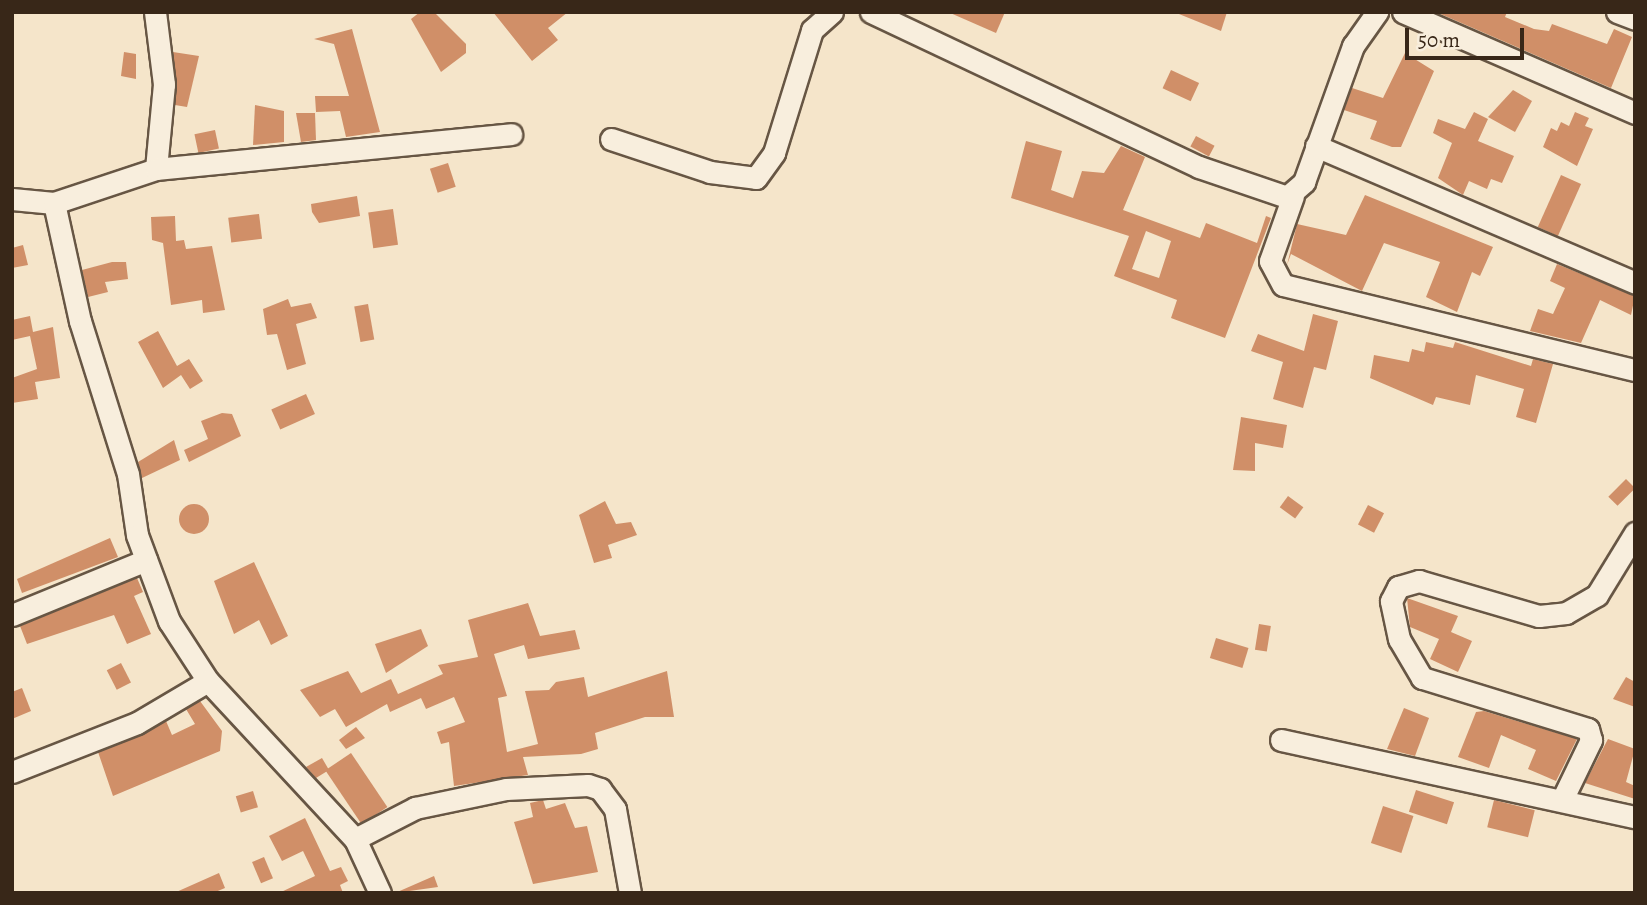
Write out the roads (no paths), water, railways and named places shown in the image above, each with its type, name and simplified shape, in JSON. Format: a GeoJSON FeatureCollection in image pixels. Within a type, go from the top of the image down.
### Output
{"type":"FeatureCollection","features":[{"type":"Feature","properties":{"kind":"street"},"geometry":{"type":"LineString","coordinates":[[155,12],[163,84],[156,169]]}},
{"type":"Feature","properties":{"kind":"street"},"geometry":{"type":"LineString","coordinates":[[611,139],[710,172],[756,178],[774,153],[812,30],[832,12]]}},
{"type":"Feature","properties":{"kind":"street"},"geometry":{"type":"LineString","coordinates":[[871,12],[1199,167],[1293,196]]}},
{"type":"Feature","properties":{"kind":"street"},"geometry":{"type":"LineString","coordinates":[[1377,12],[1353,46],[1270,261],[1283,285],[1635,370]]}},
{"type":"Feature","properties":{"kind":"street"},"geometry":{"type":"LineString","coordinates":[[1404,12],[1635,113]]}},
{"type":"Feature","properties":{"kind":"street"},"geometry":{"type":"LineString","coordinates":[[1617,12],[1635,19]]}},
{"type":"Feature","properties":{"kind":"street"},"geometry":{"type":"LineString","coordinates":[[12,199],[54,203],[156,169],[511,134]]}},
{"type":"Feature","properties":{"kind":"street"},"geometry":{"type":"LineString","coordinates":[[1316,146],[1635,283]]}},
{"type":"Feature","properties":{"kind":"street"},"geometry":{"type":"LineString","coordinates":[[54,203],[146,561],[169,621],[208,681],[355,839],[380,893]]}},
{"type":"Feature","properties":{"kind":"street"},"geometry":{"type":"LineString","coordinates":[[1562,800],[1591,740],[1588,729],[1422,678],[1399,639],[1391,601],[1398,587],[1419,581],[1539,616],[1566,613],[1597,595],[1635,533]]}},
{"type":"Feature","properties":{"kind":"street"},"geometry":{"type":"LineString","coordinates":[[12,615],[146,561]]}},
{"type":"Feature","properties":{"kind":"street"},"geometry":{"type":"LineString","coordinates":[[12,772],[137,723],[208,681]]}},
{"type":"Feature","properties":{"kind":"street"},"geometry":{"type":"LineString","coordinates":[[1281,740],[1635,817]]}},
{"type":"Feature","properties":{"kind":"street"},"geometry":{"type":"LineString","coordinates":[[355,839],[415,808],[518,788],[588,785],[600,789],[615,809],[630,893]]}}]}
